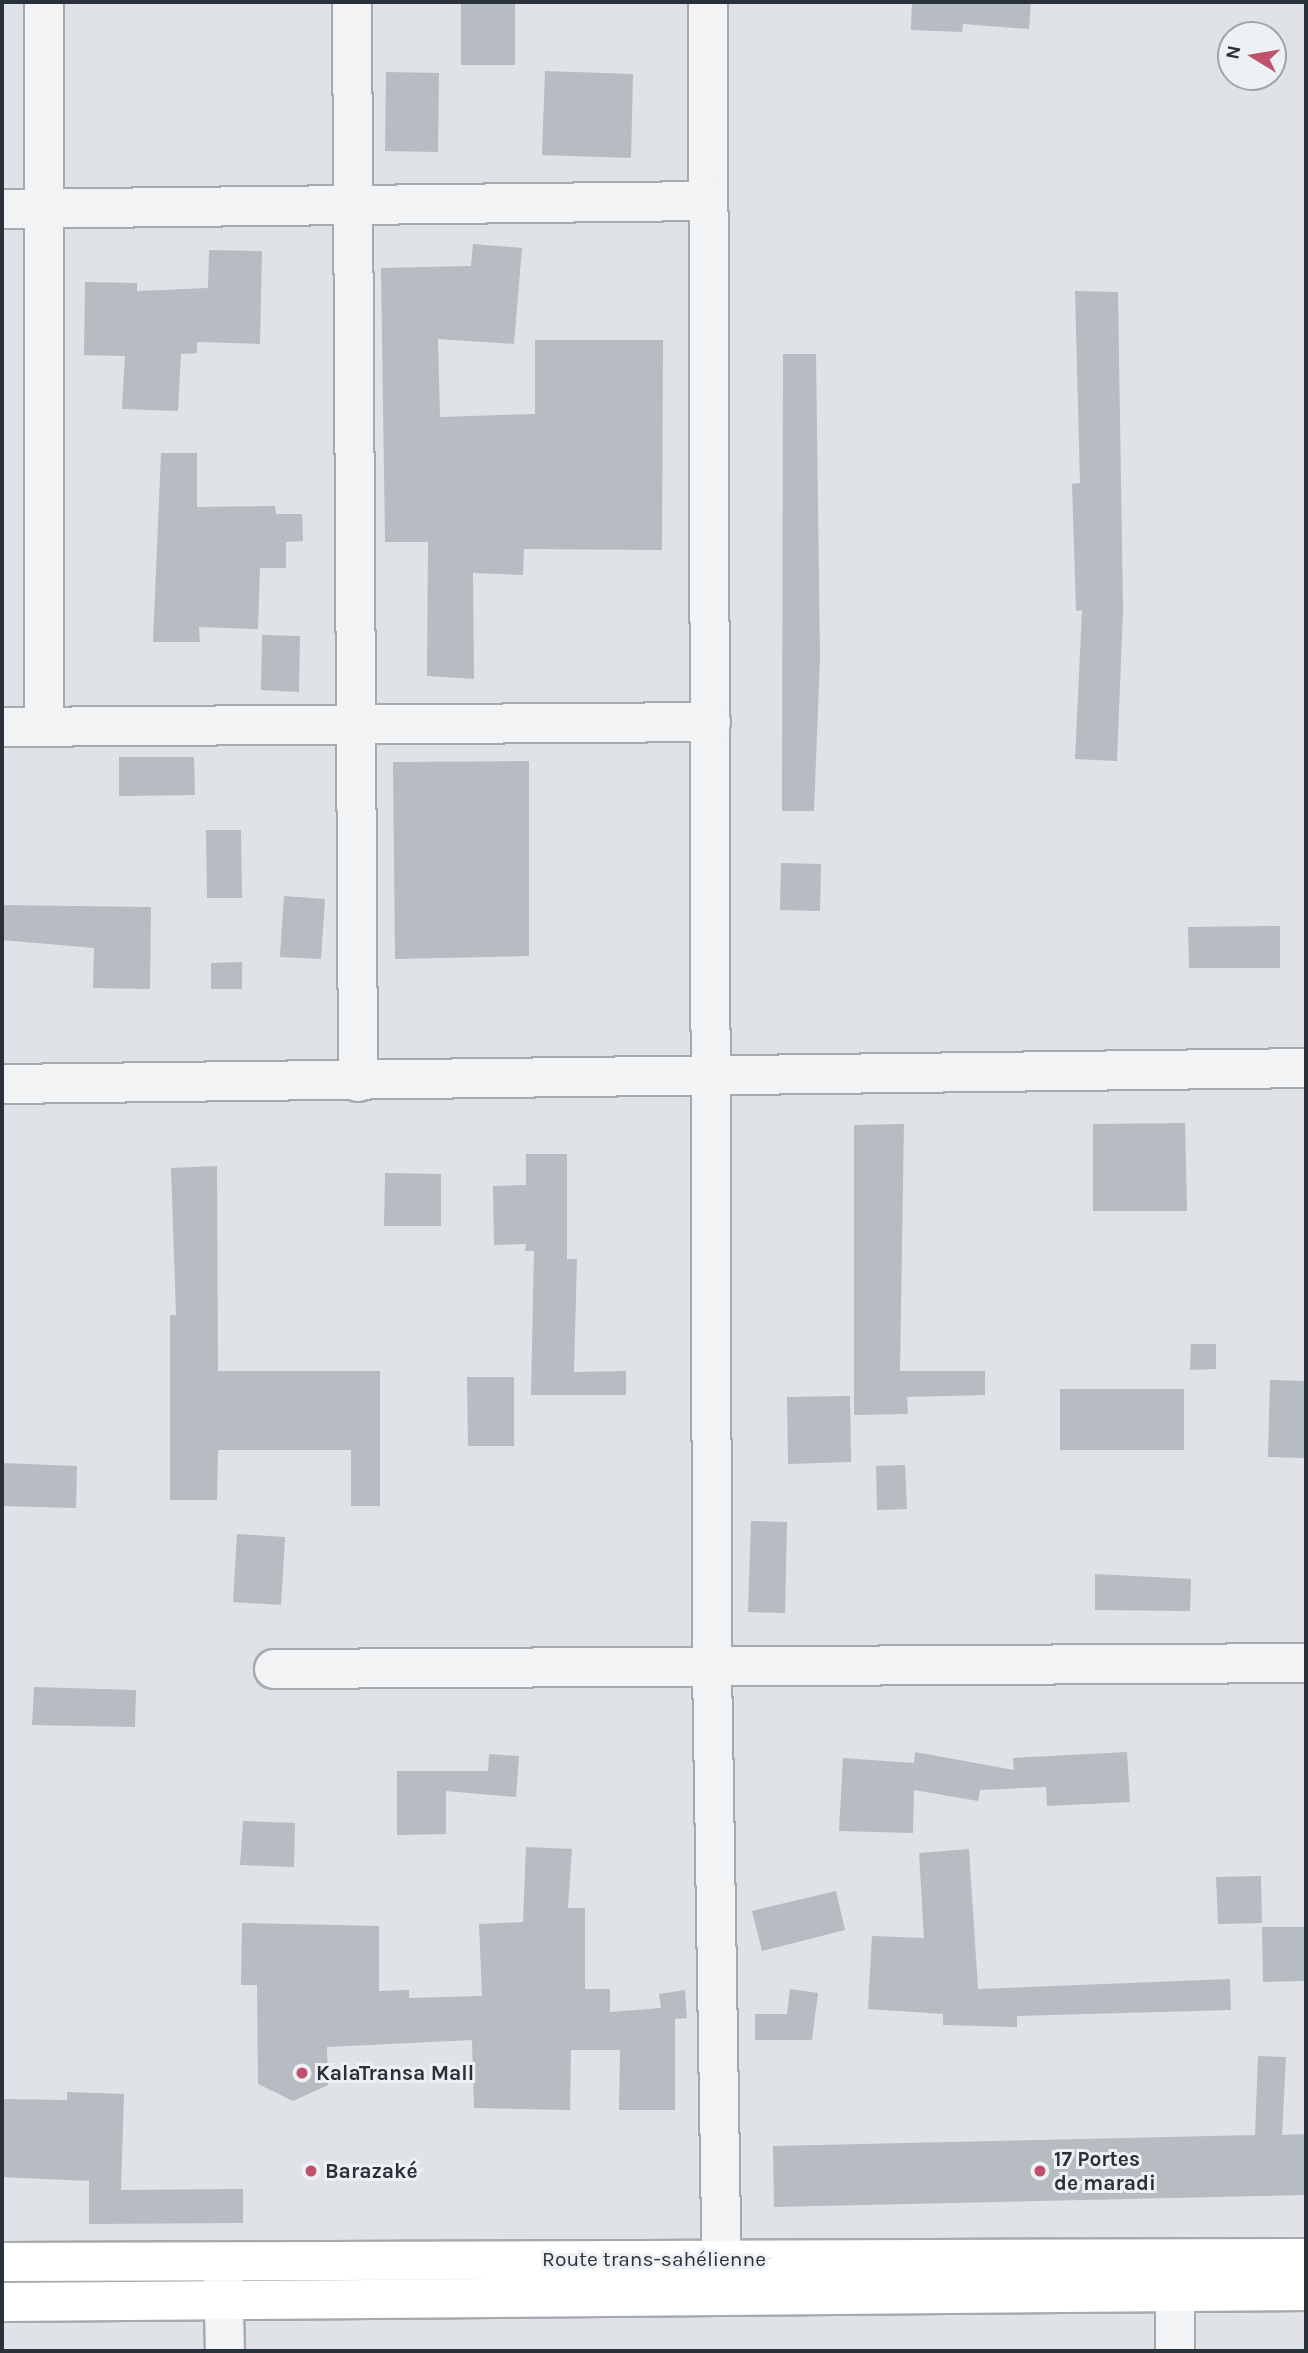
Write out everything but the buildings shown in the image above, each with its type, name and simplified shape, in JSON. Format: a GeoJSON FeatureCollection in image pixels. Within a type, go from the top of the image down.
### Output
{"type":"FeatureCollection","features":[{"type":"Feature","properties":{"kind":"highway","name":"Route trans-sahélienne"},"geometry":{"type":"LineString","coordinates":[[1175,2276],[1306,2258]]}},
{"type":"Feature","properties":{"kind":"highway","name":"Route trans-sahélienne"},"geometry":{"type":"LineString","coordinates":[[2,2262],[222,2260],[721,2276],[1175,2276],[1306,2291]]}},
{"type":"Feature","properties":{"kind":"highway","name":"Route trans-sahélienne"},"geometry":{"type":"LineString","coordinates":[[2,2302],[225,2299],[721,2276]]}},
{"type":"Feature","properties":{"kind":"street"},"geometry":{"type":"LineString","coordinates":[[44,2],[44,727]]}},
{"type":"Feature","properties":{"kind":"street"},"geometry":{"type":"LineString","coordinates":[[352,2],[358,1082]]}},
{"type":"Feature","properties":{"kind":"street"},"geometry":{"type":"LineString","coordinates":[[708,2],[712,1666],[721,2276]]}},
{"type":"Feature","properties":{"kind":"street"},"geometry":{"type":"LineString","coordinates":[[2,209],[708,201]]}},
{"type":"Feature","properties":{"kind":"street"},"geometry":{"type":"LineString","coordinates":[[2,727],[711,722]]}},
{"type":"Feature","properties":{"kind":"street"},"geometry":{"type":"LineString","coordinates":[[2,1084],[358,1082],[711,1073],[1306,1068]]}},
{"type":"Feature","properties":{"kind":"street"},"geometry":{"type":"LineString","coordinates":[[274,1669],[1306,1663]]}},
{"type":"Feature","properties":{"kind":"street"},"geometry":{"type":"LineString","coordinates":[[222,2260],[225,2351]]}},
{"type":"Feature","properties":{"kind":"street"},"geometry":{"type":"LineString","coordinates":[[1175,2276],[1175,2351]]}},
{"type":"Feature","properties":{"kind":"place","name":"KalaTransa Mall"},"geometry":{"type":"Point","coordinates":[302,2073]}},
{"type":"Feature","properties":{"kind":"place","name":"Barazaké"},"geometry":{"type":"Point","coordinates":[311,2171]}},
{"type":"Feature","properties":{"kind":"place","name":"17 Portes de maradi"},"geometry":{"type":"Point","coordinates":[1040,2171]}}]}
